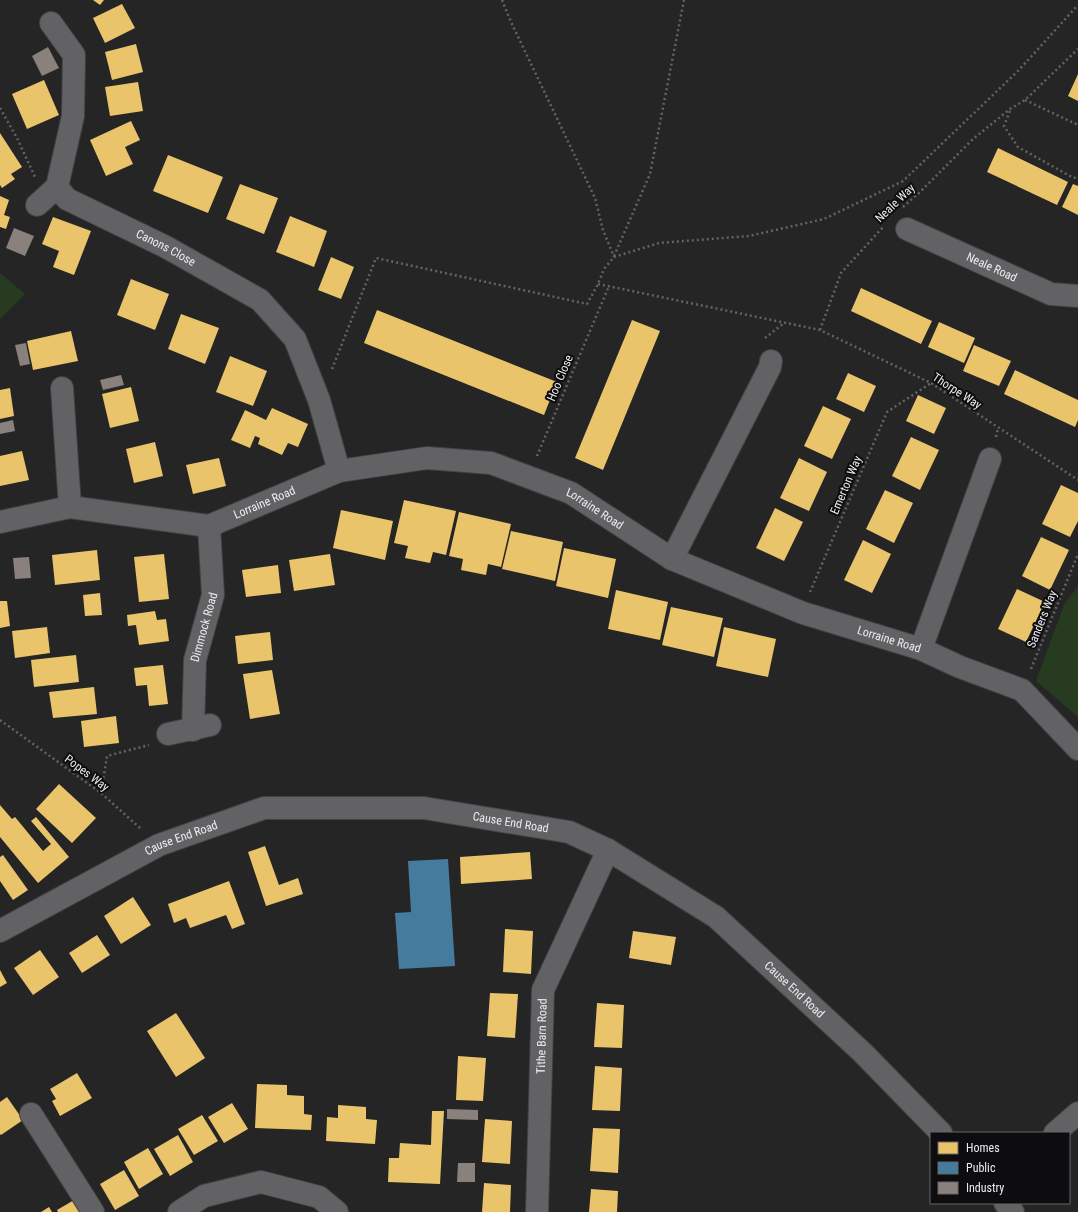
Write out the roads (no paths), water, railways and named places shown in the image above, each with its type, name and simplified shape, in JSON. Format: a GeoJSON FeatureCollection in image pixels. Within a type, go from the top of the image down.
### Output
{"type":"FeatureCollection","features":[{"type":"Feature","properties":{"kind":"street","name":"Canons Close"},"geometry":{"type":"LineString","coordinates":[[51,23],[74,55],[74,116],[46,197],[66,199],[166,247],[260,300],[294,339],[319,400],[339,471]]}},
{"type":"Feature","properties":{"kind":"street","name":"Neale Road"},"geometry":{"type":"LineString","coordinates":[[907,229],[1051,294],[1078,296]]}},
{"type":"Feature","properties":{"kind":"street"},"geometry":{"type":"LineString","coordinates":[[672,559],[770,367],[771,361]]}},
{"type":"Feature","properties":{"kind":"street"},"geometry":{"type":"LineString","coordinates":[[62,388],[70,507]]}},
{"type":"Feature","properties":{"kind":"street","name":"Lorraine Road"},"geometry":{"type":"LineString","coordinates":[[209,526],[339,471],[426,458],[491,463],[571,493],[672,559],[801,613],[921,649],[960,667],[1022,690],[1078,749]]}},
{"type":"Feature","properties":{"kind":"street"},"geometry":{"type":"LineString","coordinates":[[921,649],[990,459]]}},
{"type":"Feature","properties":{"kind":"street"},"geometry":{"type":"LineString","coordinates":[[0,522],[70,507],[209,526]]}},
{"type":"Feature","properties":{"kind":"street","name":"Dimmock Road"},"geometry":{"type":"LineString","coordinates":[[168,734],[201,728],[195,660],[213,594],[209,526]]}},
{"type":"Feature","properties":{"kind":"street","name":"Cause End Road"},"geometry":{"type":"LineString","coordinates":[[0,931],[159,845],[264,808],[424,808],[570,832],[608,850],[716,917],[863,1053],[939,1132]]}},
{"type":"Feature","properties":{"kind":"street","name":"Tithe Barn Road"},"geometry":{"type":"LineString","coordinates":[[536,1212],[543,990],[608,850]]}},
{"type":"Feature","properties":{"kind":"street"},"geometry":{"type":"LineString","coordinates":[[1056,1132],[1078,1113]]}},
{"type":"Feature","properties":{"kind":"street"},"geometry":{"type":"LineString","coordinates":[[31,1114],[93,1212]]}},
{"type":"Feature","properties":{"kind":"street"},"geometry":{"type":"LineString","coordinates":[[179,1212],[204,1196],[261,1182],[319,1197],[337,1212]]}},
{"type":"Feature","properties":{"kind":"street"},"geometry":{"type":"LineString","coordinates":[[1006,1204],[1013,1212]]}}]}
